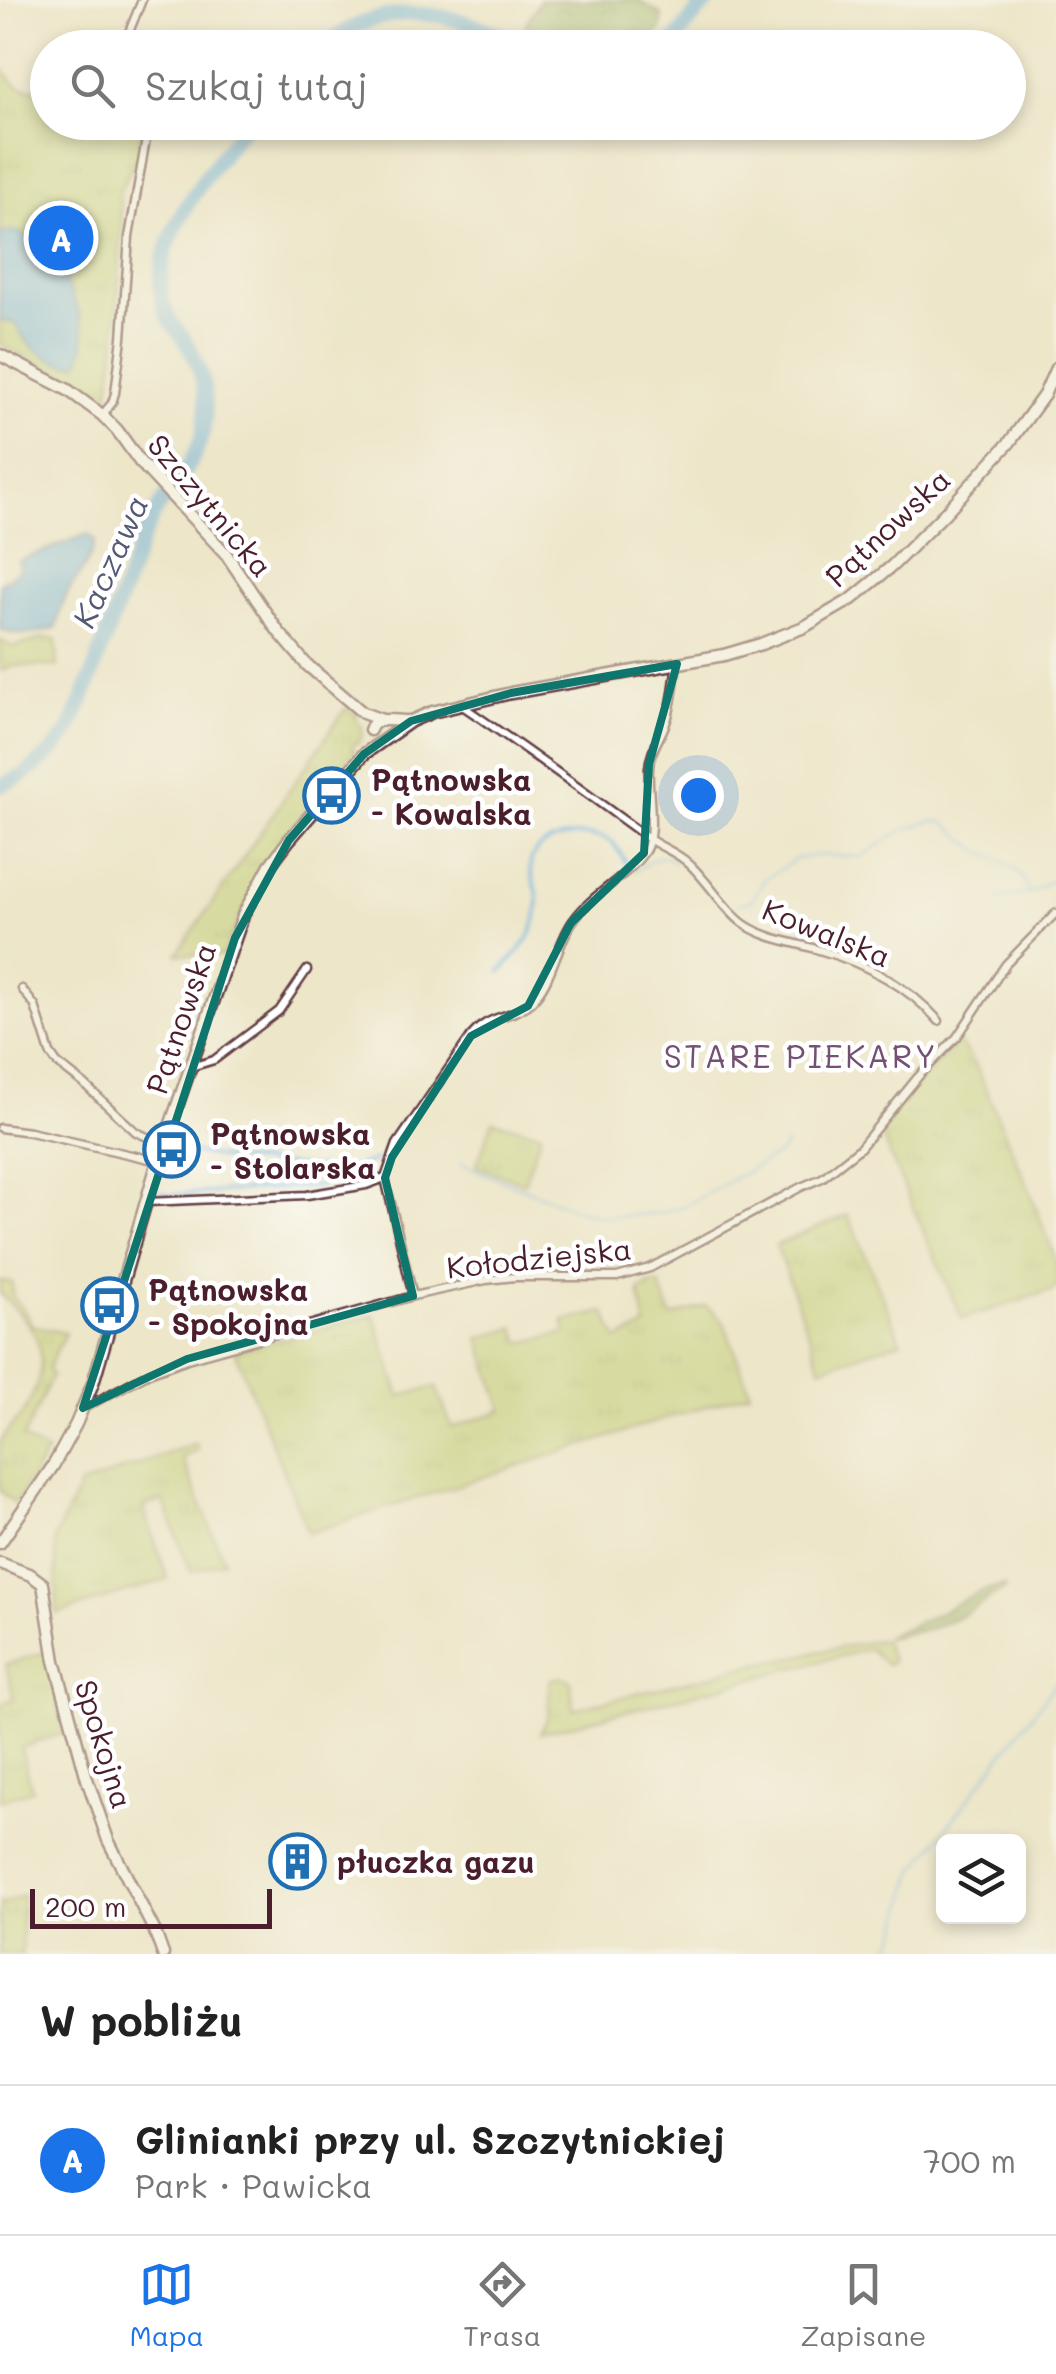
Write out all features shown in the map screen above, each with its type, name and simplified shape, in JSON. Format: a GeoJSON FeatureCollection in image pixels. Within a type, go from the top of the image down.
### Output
{"type":"FeatureCollection","features":[{"type":"Feature","properties":{"kind":"street"},"geometry":{"type":"LineString","coordinates":[[130,30],[142,0]]}},
{"type":"Feature","properties":{"kind":"street"},"geometry":{"type":"LineString","coordinates":[[102,414],[115,393],[128,236],[146,140]]}},
{"type":"Feature","properties":{"kind":"street","name":"Szczytnicka"},"geometry":{"type":"LineString","coordinates":[[0,355],[68,390],[102,414],[152,475],[226,554],[306,664],[363,712],[383,720]]}},
{"type":"Feature","properties":{"kind":"street","name":"Pątnowska"},"geometry":{"type":"LineString","coordinates":[[0,1543],[53,1466],[83,1408],[163,1144],[254,892],[288,840],[364,754],[411,721],[432,712],[512,693],[724,655],[804,627],[852,599],[892,566],[1009,442],[1044,396],[1056,368]]}},
{"type":"Feature","properties":{"kind":"street"},"geometry":{"type":"LineString","coordinates":[[413,1296],[385,1178],[397,1144],[472,1036],[483,1025],[528,1006],[547,978],[571,922],[644,852],[650,840],[649,764],[667,722],[677,664]]}},
{"type":"Feature","properties":{"kind":"street","name":"Kowalska"},"geometry":{"type":"LineString","coordinates":[[460,704],[650,840],[685,860],[741,922],[758,932],[837,954],[884,976],[924,1004],[939,1021]]}},
{"type":"Feature","properties":{"kind":"street","name":"Szczytnicka"},"geometry":{"type":"LineString","coordinates":[[363,712],[370,730]]}},
{"type":"Feature","properties":{"kind":"street"},"geometry":{"type":"LineString","coordinates":[[383,720],[391,729],[386,738],[372,737],[372,724],[383,720]]}},
{"type":"Feature","properties":{"kind":"street","name":"Pątnowska"},"geometry":{"type":"LineString","coordinates":[[383,720],[411,721]]}},
{"type":"Feature","properties":{"kind":"street","name":"Pątnowska"},"geometry":{"type":"LineString","coordinates":[[364,754],[370,730]]}},
{"type":"Feature","properties":{"kind":"street","name":"Kołodziejska"},"geometry":{"type":"LineString","coordinates":[[83,1408],[150,1373],[186,1360],[413,1296],[486,1280],[617,1277],[650,1268],[822,1178],[860,1148],[918,1077],[957,1038],[1006,964],[1056,913]]}},
{"type":"Feature","properties":{"kind":"street"},"geometry":{"type":"LineString","coordinates":[[190,1068],[214,1060],[280,1011],[307,970]]}},
{"type":"Feature","properties":{"kind":"street"},"geometry":{"type":"LineString","coordinates":[[22,990],[34,1006],[57,1063],[136,1132],[163,1144]]}},
{"type":"Feature","properties":{"kind":"street"},"geometry":{"type":"LineString","coordinates":[[0,1128],[158,1161]]}},
{"type":"Feature","properties":{"kind":"street"},"geometry":{"type":"LineString","coordinates":[[146,1202],[307,1195],[385,1178]]}},
{"type":"Feature","properties":{"kind":"street","name":"Spokojna"},"geometry":{"type":"LineString","coordinates":[[0,1563],[43,1584],[55,1660],[86,1778],[108,1840],[163,1954]]}},
{"type":"Feature","properties":{"kind":"highlighted area"},"geometry":{"type":"Polygon","coordinates":[[[677,664],[649,764],[644,853],[571,923],[528,1006],[471,1036],[392,1157],[385,1178],[413,1296],[187,1359],[83,1408],[235,938],[289,840],[364,754],[411,721],[511,693],[677,664]]]}},
{"type":"Feature","properties":{"kind":"green space"},"geometry":{"type":"Polygon","coordinates":[[[540,0],[638,0],[662,15],[660,30],[535,30],[525,25],[540,0]]]}},
{"type":"Feature","properties":{"kind":"green space"},"geometry":{"type":"Polygon","coordinates":[[[0,65],[10,79],[30,89],[30,140],[141,140],[140,153],[119,192],[122,223],[115,354],[108,398],[102,399],[0,344],[0,65]]]}},
{"type":"Feature","properties":{"kind":"green space"},"geometry":{"type":"Polygon","coordinates":[[[46,638],[56,640],[58,666],[12,666],[0,671],[0,640],[13,647],[46,638]]]}},
{"type":"Feature","properties":{"kind":"green space"},"geometry":{"type":"Polygon","coordinates":[[[346,708],[357,715],[361,725],[359,743],[352,747],[355,751],[276,851],[223,956],[177,954],[346,708]]]}},
{"type":"Feature","properties":{"kind":"green space"},"geometry":{"type":"Polygon","coordinates":[[[957,1043],[977,1069],[1056,1261],[1056,1289],[962,1319],[879,1130],[957,1043]]]}},
{"type":"Feature","properties":{"kind":"green space"},"geometry":{"type":"Polygon","coordinates":[[[493,1121],[541,1133],[524,1183],[476,1166],[493,1121]]]}},
{"type":"Feature","properties":{"kind":"green space"},"geometry":{"type":"Polygon","coordinates":[[[848,1215],[901,1341],[821,1368],[776,1245],[848,1215]]]}},
{"type":"Feature","properties":{"kind":"green space"},"geometry":{"type":"Polygon","coordinates":[[[0,1280],[13,1283],[12,1296],[32,1325],[65,1333],[48,1368],[52,1376],[23,1439],[47,1452],[16,1504],[0,1491],[0,1443],[24,1412],[41,1361],[34,1334],[0,1294],[0,1280]]]}},
{"type":"Feature","properties":{"kind":"green space"},"geometry":{"type":"Polygon","coordinates":[[[659,1284],[672,1317],[706,1306],[723,1320],[750,1392],[308,1533],[235,1351],[374,1315],[400,1396],[436,1387],[452,1428],[503,1410],[479,1338],[515,1328],[521,1343],[566,1333],[563,1321],[605,1312],[617,1340],[646,1327],[639,1291],[659,1284]]]}},
{"type":"Feature","properties":{"kind":"green space"},"geometry":{"type":"Polygon","coordinates":[[[196,1443],[198,1450],[182,1458],[224,1561],[191,1572],[163,1500],[143,1507],[168,1579],[57,1614],[55,1537],[80,1486],[196,1443]]]}},
{"type":"Feature","properties":{"kind":"green space"},"geometry":{"type":"Polygon","coordinates":[[[1005,1586],[964,1614],[930,1629],[886,1638],[974,1594],[1005,1586]]]}},
{"type":"Feature","properties":{"kind":"green space"},"geometry":{"type":"Polygon","coordinates":[[[883,1639],[892,1661],[887,1665],[869,1649],[540,1733],[548,1717],[550,1680],[556,1678],[571,1681],[573,1709],[727,1670],[883,1639]]]}},
{"type":"Feature","properties":{"kind":"green space"},"geometry":{"type":"Polygon","coordinates":[[[48,1651],[64,1733],[21,1748],[32,1790],[0,1800],[0,1704],[14,1699],[6,1664],[48,1651]]]}},
{"type":"Feature","properties":{"kind":"green space"},"geometry":{"type":"Polygon","coordinates":[[[22,1895],[22,1954],[0,1954],[0,1902],[2,1905],[22,1895]]]}},
{"type":"Feature","properties":{"kind":"water"},"geometry":{"type":"Polygon","coordinates":[[[14,231],[30,241],[39,261],[44,259],[46,244],[52,243],[56,250],[83,327],[79,363],[50,359],[33,348],[16,324],[0,320],[0,233],[14,231]]]}},
{"type":"Feature","properties":{"kind":"water"},"geometry":{"type":"Polygon","coordinates":[[[88,534],[95,540],[91,554],[67,595],[56,628],[28,634],[0,629],[0,583],[16,573],[18,561],[88,534]]]}},
{"type":"Feature","properties":{"kind":"waterway","name":"Kaczawa"},"geometry":{"type":"LineString","coordinates":[[683,30],[711,0]]}},
{"type":"Feature","properties":{"kind":"waterway","name":"Kaczawa"},"geometry":{"type":"LineString","coordinates":[[349,30],[382,17],[404,14],[426,14],[490,30]]}},
{"type":"Feature","properties":{"kind":"waterway","name":"Kaczawa"},"geometry":{"type":"LineString","coordinates":[[0,786],[24,775],[67,734],[144,534],[199,444],[206,408],[202,377],[170,320],[161,295],[162,269],[182,215],[234,140]]}},
{"type":"Feature","properties":{"kind":"waterway"},"geometry":{"type":"LineString","coordinates":[[737,904],[751,901],[765,879],[796,859],[819,855],[860,857],[903,830],[931,821],[944,822],[977,849],[1014,868],[1030,893]]}},
{"type":"Feature","properties":{"kind":"waterway"},"geometry":{"type":"LineString","coordinates":[[500,972],[522,948],[535,922],[538,899],[530,866],[540,847],[560,838],[595,836],[613,843],[626,863]]}},
{"type":"Feature","properties":{"kind":"waterway"},"geometry":{"type":"LineString","coordinates":[[634,871],[664,856],[675,862]]}},
{"type":"Feature","properties":{"kind":"waterway"},"geometry":{"type":"LineString","coordinates":[[998,900],[1033,892],[1056,877]]}},
{"type":"Feature","properties":{"kind":"waterway"},"geometry":{"type":"LineString","coordinates":[[459,1163],[586,1213],[612,1217],[660,1213],[687,1205],[780,1153],[787,1144]]}},
{"type":"Feature","properties":{"kind":"waterway"},"geometry":{"type":"LineString","coordinates":[[175,1149],[227,1159],[344,1170],[377,1160]]}},
{"type":"Feature","properties":{"kind":"waterway"},"geometry":{"type":"LineString","coordinates":[[160,1192],[171,1195],[320,1186],[346,1174],[345,1170]]}},
{"type":"Feature","properties":{"kind":"waterway"},"geometry":{"type":"LineString","coordinates":[[886,1954],[896,1935],[915,1870],[1056,1683]]}},
{"type":"Feature","properties":{"kind":"place","name":"Glinianki przy ul. Szczytnickiej"},"geometry":{"type":"Point","coordinates":[61,238]}},
{"type":"Feature","properties":{"kind":"place","name":"Pątnowska - Kowalska"},"geometry":{"type":"Point","coordinates":[332,796]}},
{"type":"Feature","properties":{"kind":"place","name":"Pątnowska - Stolarska"},"geometry":{"type":"Point","coordinates":[171,1150]}},
{"type":"Feature","properties":{"kind":"place","name":"Pątnowska - Spokojna"},"geometry":{"type":"Point","coordinates":[109,1306]}},
{"type":"Feature","properties":{"kind":"place","name":"płuczka gazu"},"geometry":{"type":"Point","coordinates":[298,1861]}},
{"type":"Feature","properties":{"kind":"district","name":"STARE PIEKARY"},"geometry":{"type":"Point","coordinates":[801,1055]}}]}
